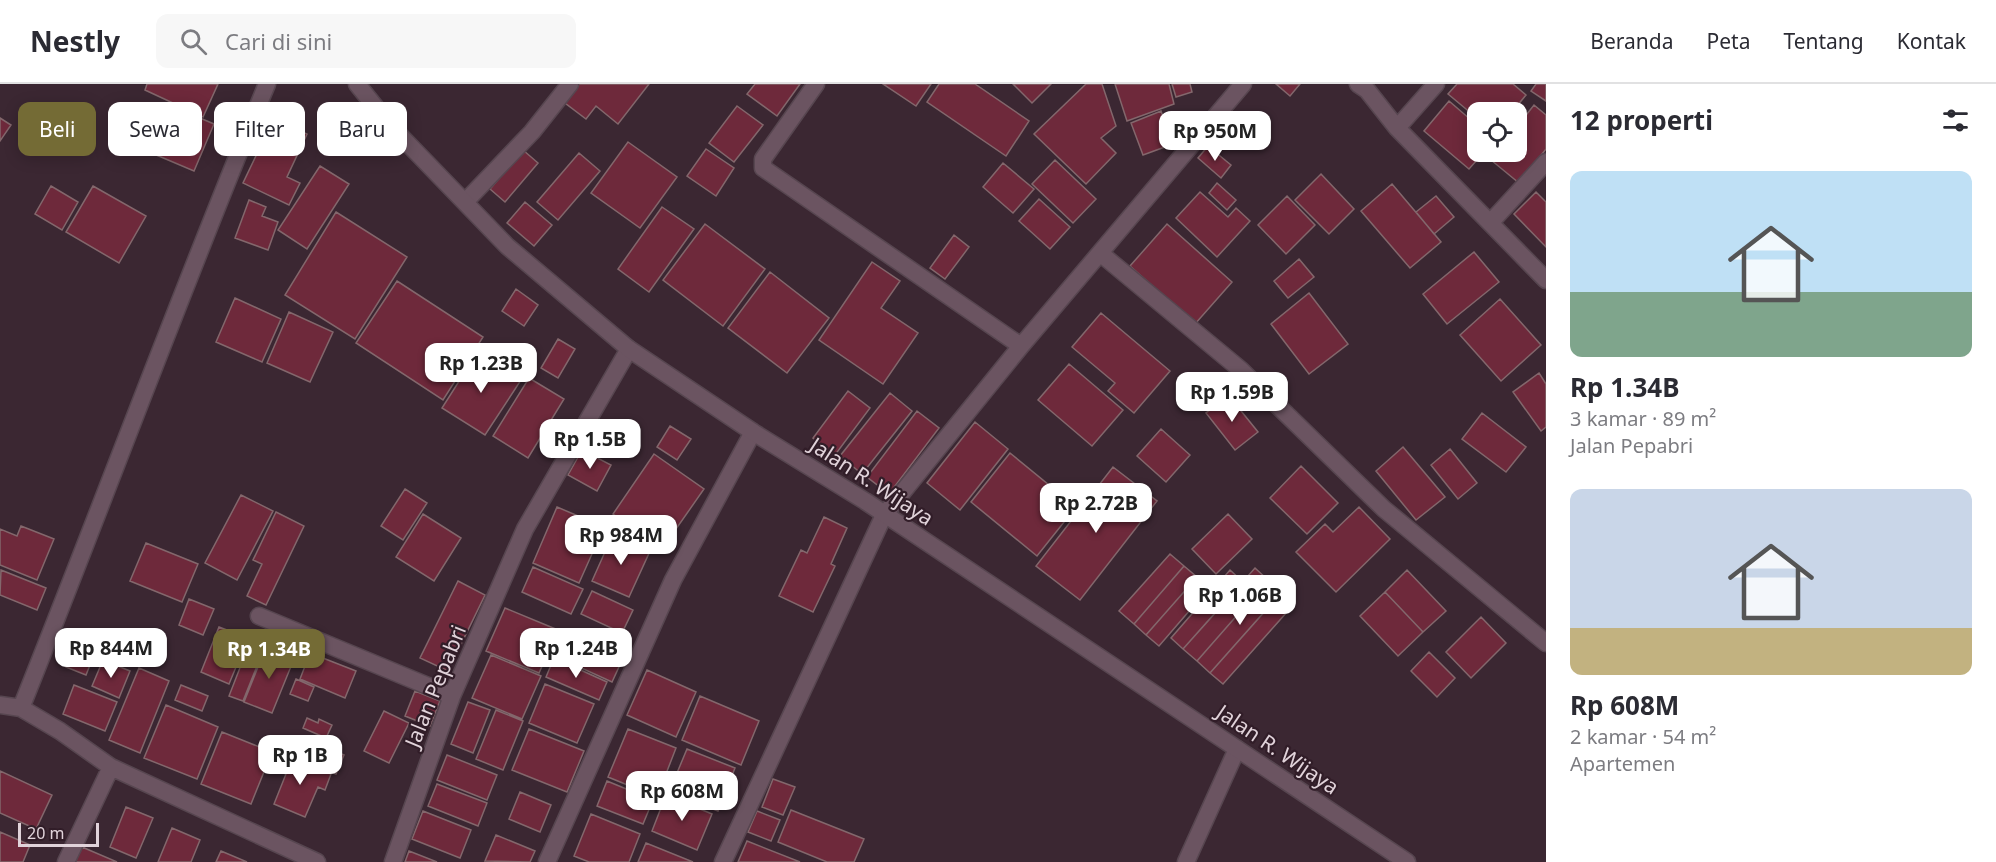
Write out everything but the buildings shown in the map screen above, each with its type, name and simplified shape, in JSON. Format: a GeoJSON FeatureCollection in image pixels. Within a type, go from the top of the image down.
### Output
{"type":"FeatureCollection","features":[{"type":"Feature","properties":{"kind":"street"},"geometry":{"type":"LineString","coordinates":[[21,708],[95,523],[218,202],[267,84]]}},
{"type":"Feature","properties":{"kind":"street","name":"Jalan R. Wijaya"},"geometry":{"type":"LineString","coordinates":[[357,84],[389,124],[507,246],[629,349],[753,432],[884,514],[1407,862]]}},
{"type":"Feature","properties":{"kind":"street"},"geometry":{"type":"LineString","coordinates":[[465,202],[532,132],[570,84]]}},
{"type":"Feature","properties":{"kind":"street"},"geometry":{"type":"LineString","coordinates":[[816,84],[763,159],[763,168],[1021,346]]}},
{"type":"Feature","properties":{"kind":"street"},"geometry":{"type":"LineString","coordinates":[[723,862],[884,514],[1021,346],[1243,84]]}},
{"type":"Feature","properties":{"kind":"street"},"geometry":{"type":"LineString","coordinates":[[1358,84],[1367,90],[1397,128],[1546,280]]}},
{"type":"Feature","properties":{"kind":"street"},"geometry":{"type":"LineString","coordinates":[[1397,128],[1436,84]]}},
{"type":"Feature","properties":{"kind":"street"},"geometry":{"type":"LineString","coordinates":[[1491,222],[1546,162]]}},
{"type":"Feature","properties":{"kind":"street"},"geometry":{"type":"LineString","coordinates":[[1100,253],[1241,370],[1384,509],[1546,643]]}},
{"type":"Feature","properties":{"kind":"street","name":"Jalan Pepabri"},"geometry":{"type":"LineString","coordinates":[[393,862],[452,696],[525,529],[629,349]]}},
{"type":"Feature","properties":{"kind":"street"},"geometry":{"type":"LineString","coordinates":[[547,862],[673,580],[753,432]]}},
{"type":"Feature","properties":{"kind":"street"},"geometry":{"type":"LineString","coordinates":[[259,616],[452,696]]}},
{"type":"Feature","properties":{"kind":"street"},"geometry":{"type":"LineString","coordinates":[[0,705],[21,708],[60,731],[111,767],[317,862]]}},
{"type":"Feature","properties":{"kind":"street"},"geometry":{"type":"LineString","coordinates":[[1186,862],[1237,749]]}},
{"type":"Feature","properties":{"kind":"street"},"geometry":{"type":"LineString","coordinates":[[66,862],[111,767]]}}]}
